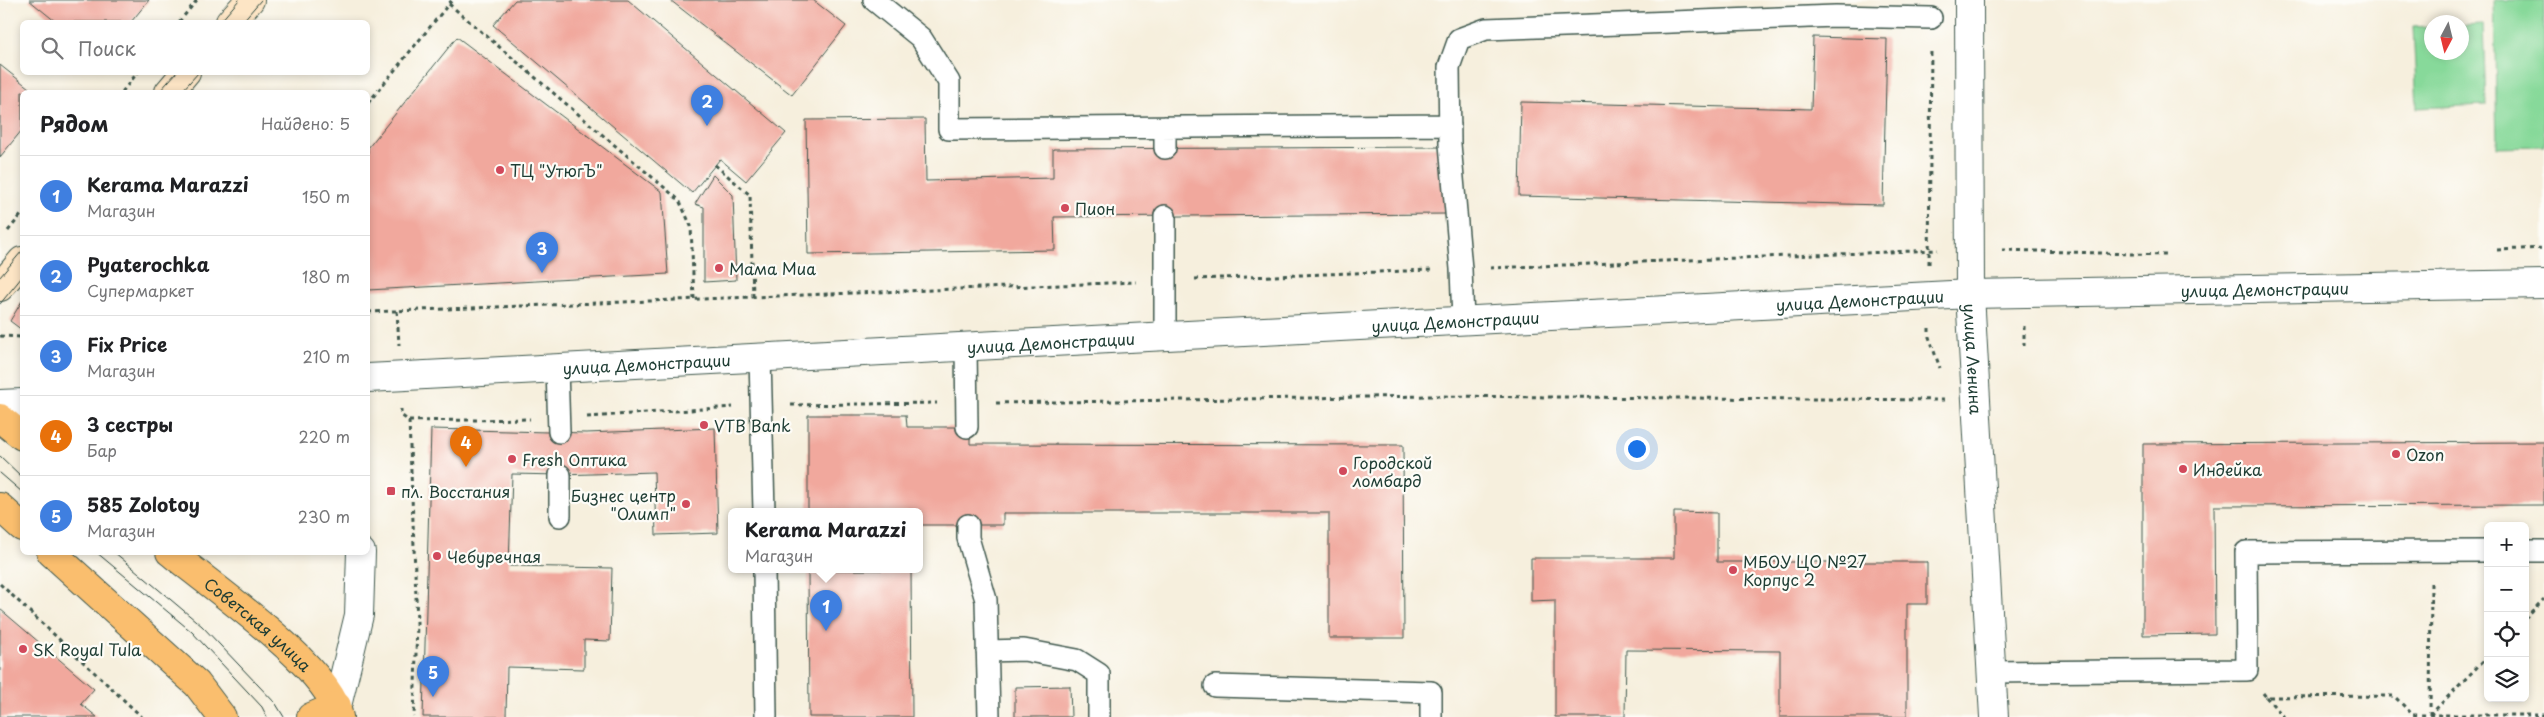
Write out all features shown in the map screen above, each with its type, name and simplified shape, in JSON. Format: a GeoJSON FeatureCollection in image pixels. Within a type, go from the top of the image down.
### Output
{"type":"FeatureCollection","features":[{"type":"Feature","properties":{"kind":"main road"},"geometry":{"type":"LineString","coordinates":[[0,418],[20,434]]}},
{"type":"Feature","properties":{"kind":"main road"},"geometry":{"type":"LineString","coordinates":[[0,507],[20,525]]}},
{"type":"Feature","properties":{"kind":"main road"},"geometry":{"type":"LineString","coordinates":[[54,555],[197,684],[222,717]]}},
{"type":"Feature","properties":{"kind":"main road","name":"Советская улица"},"geometry":{"type":"LineString","coordinates":[[174,555],[305,662],[338,711]]}},
{"type":"Feature","properties":{"kind":"main road"},"geometry":{"type":"LineString","coordinates":[[311,717],[338,711]]}},
{"type":"Feature","properties":{"kind":"street"},"geometry":{"type":"LineString","coordinates":[[232,20],[250,0]]}},
{"type":"Feature","properties":{"kind":"street","name":"улица Ленина"},"geometry":{"type":"LineString","coordinates":[[1969,0],[1970,294],[1994,717]]}},
{"type":"Feature","properties":{"kind":"street"},"geometry":{"type":"LineString","coordinates":[[171,90],[183,75]]}},
{"type":"Feature","properties":{"kind":"street"},"geometry":{"type":"LineString","coordinates":[[0,287],[20,263]]}},
{"type":"Feature","properties":{"kind":"street","name":"улица Демонстрации"},"geometry":{"type":"LineString","coordinates":[[370,378],[1970,294],[2544,284]]}},
{"type":"Feature","properties":{"kind":"street"},"geometry":{"type":"LineString","coordinates":[[0,404],[20,403]]}},
{"type":"Feature","properties":{"kind":"street"},"geometry":{"type":"LineString","coordinates":[[338,711],[359,615],[361,555]]}},
{"type":"Feature","properties":{"kind":"lane"},"geometry":{"type":"LineString","coordinates":[[874,0],[921,38],[949,82],[949,129],[1450,125]]}},
{"type":"Feature","properties":{"kind":"lane"},"geometry":{"type":"LineString","coordinates":[[1463,320],[1450,125],[1449,67],[1459,40],[1486,29],[1836,16],[1932,18]]}},
{"type":"Feature","properties":{"kind":"lane"},"geometry":{"type":"LineString","coordinates":[[1165,127],[1165,148]]}},
{"type":"Feature","properties":{"kind":"lane"},"geometry":{"type":"LineString","coordinates":[[1165,216],[1165,337]]}},
{"type":"Feature","properties":{"kind":"lane"},"geometry":{"type":"LineString","coordinates":[[966,347],[967,427]]}},
{"type":"Feature","properties":{"kind":"lane"},"geometry":{"type":"LineString","coordinates":[[760,358],[763,405],[764,508]]}},
{"type":"Feature","properties":{"kind":"lane"},"geometry":{"type":"LineString","coordinates":[[557,368],[559,426]]}},
{"type":"Feature","properties":{"kind":"lane"},"geometry":{"type":"LineString","coordinates":[[560,475],[560,516]]}},
{"type":"Feature","properties":{"kind":"lane"},"geometry":{"type":"LineString","coordinates":[[968,525],[968,538],[986,600],[989,717]]}},
{"type":"Feature","properties":{"kind":"lane"},"geometry":{"type":"LineString","coordinates":[[1992,672],[2246,670],[2246,552],[2484,551]]}},
{"type":"Feature","properties":{"kind":"lane"},"geometry":{"type":"LineString","coordinates":[[2529,551],[2544,551]]}},
{"type":"Feature","properties":{"kind":"lane"},"geometry":{"type":"LineString","coordinates":[[764,573],[766,717]]}},
{"type":"Feature","properties":{"kind":"lane"},"geometry":{"type":"LineString","coordinates":[[988,651],[1024,650],[1076,660],[1098,674],[1099,717]]}},
{"type":"Feature","properties":{"kind":"lane"},"geometry":{"type":"LineString","coordinates":[[1216,686],[1431,692],[1430,717]]}},
{"type":"Feature","properties":{"kind":"path"},"geometry":{"type":"LineString","coordinates":[[181,20],[197,0]]}},
{"type":"Feature","properties":{"kind":"path"},"geometry":{"type":"LineString","coordinates":[[370,101],[452,0]]}},
{"type":"Feature","properties":{"kind":"path"},"geometry":{"type":"LineString","coordinates":[[449,4],[679,200],[691,226],[694,299]]}},
{"type":"Feature","properties":{"kind":"path"},"geometry":{"type":"LineString","coordinates":[[1932,18],[1929,337],[1941,373]]}},
{"type":"Feature","properties":{"kind":"path"},"geometry":{"type":"LineString","coordinates":[[124,90],[136,75]]}},
{"type":"Feature","properties":{"kind":"path"},"geometry":{"type":"LineString","coordinates":[[715,165],[750,195],[753,297]]}},
{"type":"Feature","properties":{"kind":"path"},"geometry":{"type":"LineString","coordinates":[[6,235],[20,217]]}},
{"type":"Feature","properties":{"kind":"path"},"geometry":{"type":"LineString","coordinates":[[370,312],[397,311],[399,346]]}},
{"type":"Feature","properties":{"kind":"path"},"geometry":{"type":"LineString","coordinates":[[0,336],[20,337]]}},
{"type":"Feature","properties":{"kind":"path"},"geometry":{"type":"LineString","coordinates":[[401,415],[409,421],[559,426],[763,405],[1428,396],[1950,400]]}},
{"type":"Feature","properties":{"kind":"path"},"geometry":{"type":"LineString","coordinates":[[409,421],[417,622],[414,717]]}},
{"type":"Feature","properties":{"kind":"path"},"geometry":{"type":"LineString","coordinates":[[2430,715],[2432,552]]}},
{"type":"Feature","properties":{"kind":"path"},"geometry":{"type":"LineString","coordinates":[[0,584],[142,717]]}},
{"type":"Feature","properties":{"kind":"path"},"geometry":{"type":"LineString","coordinates":[[2529,614],[2544,599]]}},
{"type":"Feature","properties":{"kind":"path"},"geometry":{"type":"LineString","coordinates":[[2430,715],[2487,657]]}},
{"type":"Feature","properties":{"kind":"path"},"geometry":{"type":"LineString","coordinates":[[2246,670],[2284,717]]}},
{"type":"Feature","properties":{"kind":"path"},"geometry":{"type":"LineString","coordinates":[[2266,697],[2394,696],[2413,716],[2544,715]]}},
{"type":"Feature","properties":{"kind":"green space"},"geometry":{"type":"Polygon","coordinates":[[[2494,0],[2544,0],[2544,146],[2497,147],[2494,0]]]}},
{"type":"Feature","properties":{"kind":"green space"},"geometry":{"type":"Polygon","coordinates":[[[2483,24],[2486,105],[2417,108],[2413,27],[2424,26],[2424,60],[2469,60],[2469,25],[2483,24]]]}},
{"type":"Feature","properties":{"kind":"building"},"geometry":{"type":"Polygon","coordinates":[[[29,0],[149,0],[133,20],[54,20],[29,0]]]}},
{"type":"Feature","properties":{"kind":"building"},"geometry":{"type":"Polygon","coordinates":[[[515,0],[628,0],[786,133],[746,181],[720,159],[692,193],[493,25],[515,0]]]}},
{"type":"Feature","properties":{"kind":"building"},"geometry":{"type":"Polygon","coordinates":[[[670,0],[813,0],[846,26],[792,95],[670,0]]]}},
{"type":"Feature","properties":{"kind":"building","name":"ТЦ \"УтюгЪ\""},"geometry":{"type":"Polygon","coordinates":[[[457,37],[662,192],[668,274],[370,290],[370,146],[457,37]]]}},
{"type":"Feature","properties":{"kind":"building"},"geometry":{"type":"Polygon","coordinates":[[[1813,37],[1887,39],[1883,205],[1519,196],[1521,102],[1811,109],[1813,37]]]}},
{"type":"Feature","properties":{"kind":"building"},"geometry":{"type":"Polygon","coordinates":[[[0,65],[31,90],[20,90],[20,132],[0,157],[0,65]]]}},
{"type":"Feature","properties":{"kind":"building"},"geometry":{"type":"Polygon","coordinates":[[[925,119],[926,181],[1053,178],[1053,149],[1445,147],[1445,214],[1054,217],[1055,250],[808,254],[806,120],[925,119]]]}},
{"type":"Feature","properties":{"kind":"building"},"geometry":{"type":"Polygon","coordinates":[[[713,175],[733,195],[736,280],[704,282],[704,207],[695,204],[713,175]]]}},
{"type":"Feature","properties":{"kind":"building"},"geometry":{"type":"Polygon","coordinates":[[[20,304],[20,328],[10,321],[20,304]]]}},
{"type":"Feature","properties":{"kind":"building"},"geometry":{"type":"Polygon","coordinates":[[[808,415],[906,415],[907,427],[970,427],[970,444],[1403,445],[1404,638],[1329,638],[1329,513],[1003,513],[1003,525],[923,525],[923,508],[808,508],[808,415]]]}},
{"type":"Feature","properties":{"kind":"building"},"geometry":{"type":"Polygon","coordinates":[[[715,428],[718,533],[656,535],[654,472],[560,475],[512,474],[509,566],[612,568],[610,641],[584,640],[584,669],[507,667],[506,717],[423,717],[431,429],[586,433],[715,428]]]}},
{"type":"Feature","properties":{"kind":"building"},"geometry":{"type":"Polygon","coordinates":[[[2544,442],[2544,505],[2214,506],[2215,634],[2143,635],[2143,444],[2544,442]]]}},
{"type":"Feature","properties":{"kind":"building"},"geometry":{"type":"Polygon","coordinates":[[[1674,512],[1717,513],[1717,562],[1927,562],[1927,604],[1907,604],[1907,717],[1780,717],[1780,651],[1626,650],[1625,717],[1555,717],[1555,600],[1531,601],[1531,558],[1674,558],[1674,512]]]}},
{"type":"Feature","properties":{"kind":"building"},"geometry":{"type":"Polygon","coordinates":[[[808,573],[911,573],[912,717],[809,717],[808,573]]]}},
{"type":"Feature","properties":{"kind":"building","name":"SK Royal Tula"},"geometry":{"type":"Polygon","coordinates":[[[0,609],[94,689],[81,704],[97,717],[0,717],[0,609]]]}},
{"type":"Feature","properties":{"kind":"building"},"geometry":{"type":"Polygon","coordinates":[[[1070,686],[1071,717],[1015,717],[1015,687],[1070,686]]]}},
{"type":"Feature","properties":{"kind":"tram line"},"geometry":{"type":"LineString","coordinates":[[222,20],[239,0]]}},
{"type":"Feature","properties":{"kind":"tram line"},"geometry":{"type":"LineString","coordinates":[[244,20],[261,0]]}},
{"type":"Feature","properties":{"kind":"tram line"},"geometry":{"type":"LineString","coordinates":[[161,90],[174,75]]}},
{"type":"Feature","properties":{"kind":"tram line"},"geometry":{"type":"LineString","coordinates":[[183,90],[196,75]]}},
{"type":"Feature","properties":{"kind":"tram line"},"geometry":{"type":"LineString","coordinates":[[0,277],[20,253]]}},
{"type":"Feature","properties":{"kind":"tram line"},"geometry":{"type":"LineString","coordinates":[[0,304],[20,279]]}},
{"type":"Feature","properties":{"kind":"tram line"},"geometry":{"type":"LineString","coordinates":[[0,456],[20,475]]}},
{"type":"Feature","properties":{"kind":"tram line"},"geometry":{"type":"LineString","coordinates":[[0,473],[20,490]]}},
{"type":"Feature","properties":{"kind":"tram line"},"geometry":{"type":"LineString","coordinates":[[100,555],[192,632],[262,707],[267,717]]}},
{"type":"Feature","properties":{"kind":"tram line"},"geometry":{"type":"LineString","coordinates":[[118,555],[202,626],[276,704],[284,717]]}},
{"type":"Feature","properties":{"kind":"place","name":"Pyaterochka"},"geometry":{"type":"Point","coordinates":[707,126]}},
{"type":"Feature","properties":{"kind":"place","name":"ТЦ \"УтюгЪ\""},"geometry":{"type":"Point","coordinates":[500,170]}},
{"type":"Feature","properties":{"kind":"place","name":"Пион"},"geometry":{"type":"Point","coordinates":[1065,208]}},
{"type":"Feature","properties":{"kind":"place","name":"Мама Миа"},"geometry":{"type":"Point","coordinates":[719,268]}},
{"type":"Feature","properties":{"kind":"place","name":"Fix Price"},"geometry":{"type":"Point","coordinates":[542,273]}},
{"type":"Feature","properties":{"kind":"place","name":"VTB Bank"},"geometry":{"type":"Point","coordinates":[704,425]}},
{"type":"Feature","properties":{"kind":"place","name":"Ozon"},"geometry":{"type":"Point","coordinates":[2396,454]}},
{"type":"Feature","properties":{"kind":"place","name":"Fresh Оптика"},"geometry":{"type":"Point","coordinates":[512,459]}},
{"type":"Feature","properties":{"kind":"place","name":"3 сестры"},"geometry":{"type":"Point","coordinates":[466,467]}},
{"type":"Feature","properties":{"kind":"place","name":"Индейка"},"geometry":{"type":"Point","coordinates":[2183,469]}},
{"type":"Feature","properties":{"kind":"place","name":"Городской ломбард"},"geometry":{"type":"Point","coordinates":[1343,471]}},
{"type":"Feature","properties":{"kind":"place","name":"пл. Восстания"},"geometry":{"type":"Point","coordinates":[391,491]}},
{"type":"Feature","properties":{"kind":"place","name":"Бизнес центр \"Олимп\""},"geometry":{"type":"Point","coordinates":[686,504]}},
{"type":"Feature","properties":{"kind":"place","name":"Чебуречная"},"geometry":{"type":"Point","coordinates":[437,556]}},
{"type":"Feature","properties":{"kind":"place","name":"МБОУ ЦО №27 Корпус 2"},"geometry":{"type":"Point","coordinates":[1733,570]}},
{"type":"Feature","properties":{"kind":"place","name":"Kerama Marazzi"},"geometry":{"type":"Point","coordinates":[826,631]}},
{"type":"Feature","properties":{"kind":"place","name":"SK Royal Tula"},"geometry":{"type":"Point","coordinates":[23,649]}},
{"type":"Feature","properties":{"kind":"place","name":"585 Zolotoy"},"geometry":{"type":"Point","coordinates":[433,697]}}]}
